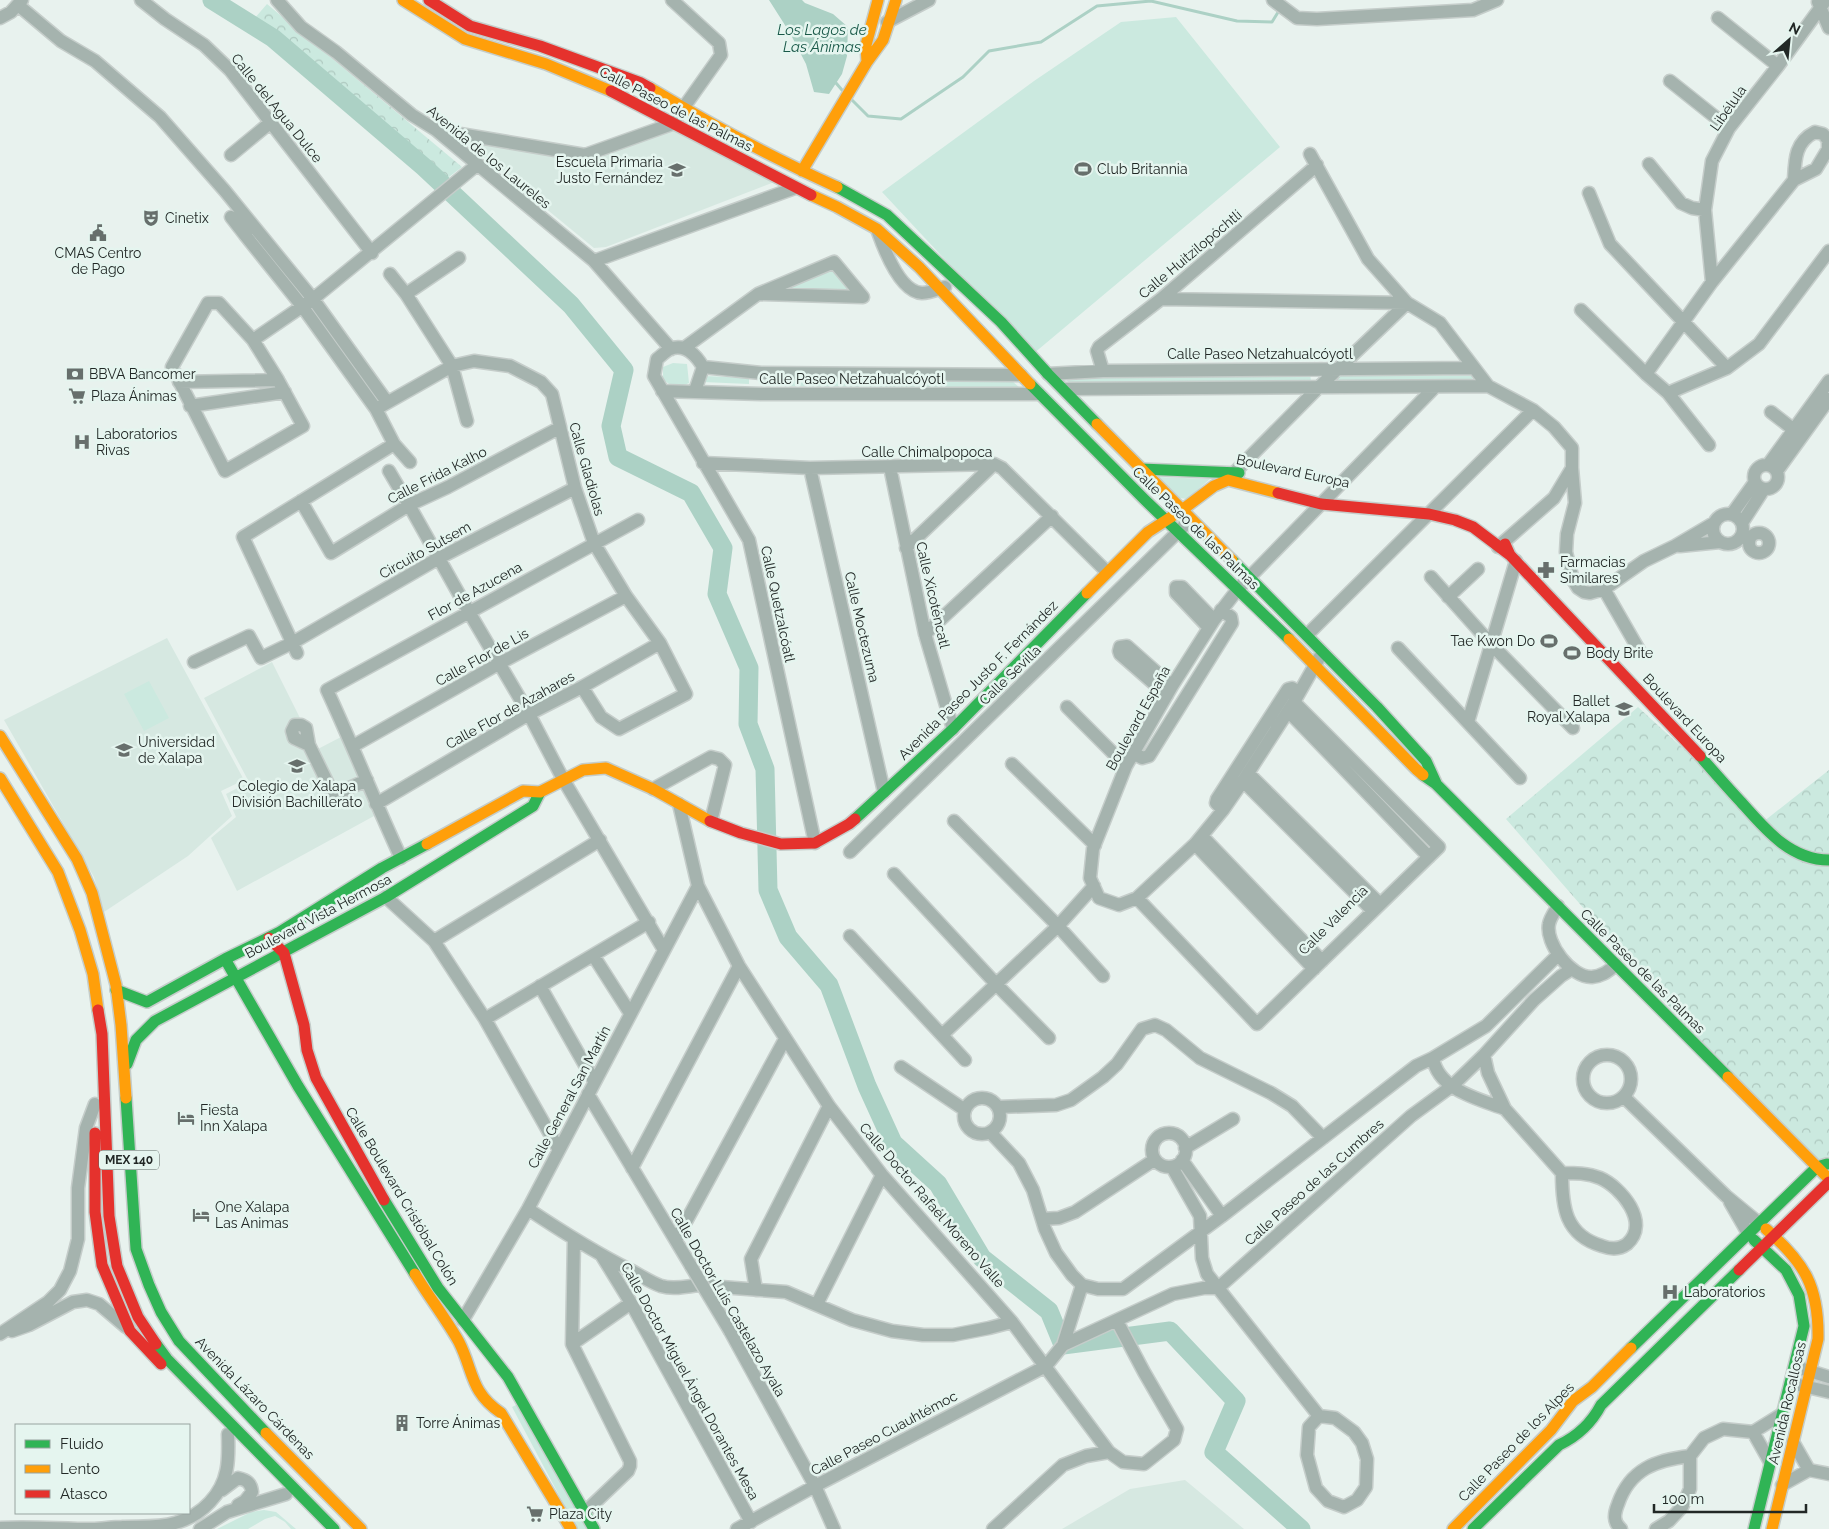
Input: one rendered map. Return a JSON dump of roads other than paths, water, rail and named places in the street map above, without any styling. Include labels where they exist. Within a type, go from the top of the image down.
[{"type":"main road","name":"Calle Paseo de las Palmas","points":[[403,0],[465,39],[580,77],[621,95],[672,124],[795,188],[877,228],[940,289],[1039,394],[1177,532],[1316,665],[1416,769],[1436,784],[1829,1181]]},
{"type":"main road","name":"Calle Paseo de las Palmas","points":[[429,0],[470,26],[540,46],[641,84],[802,171],[844,190],[887,215],[1001,322],[1048,374],[1065,389],[1141,469],[1307,634],[1426,761],[1436,784]]},
{"type":"main road","points":[[867,62],[866,45],[878,0]]},
{"type":"main road","points":[[795,188],[804,186],[807,182],[807,176],[802,171],[867,62],[880,49],[896,0]]},
{"type":"main road","name":"Boulevard Europa","points":[[1141,469],[1232,476],[1324,501],[1432,511],[1473,527],[1501,544],[1682,736],[1771,836],[1797,853],[1829,860]]},
{"type":"main road","name":"Boulevard Europa","points":[[1187,514],[1214,486],[1232,476]]},
{"type":"main road","points":[[1144,499],[1150,515],[1148,532]]},
{"type":"main road","name":"Avenida Paseo Justo F. Fernández","points":[[679,804],[711,822],[741,833],[781,844],[815,843],[848,824],[953,729],[1148,532],[1165,520],[1187,514]]},
{"type":"main road","name":"Avenida Lázaro Cárdenas","points":[[0,736],[77,860],[92,893],[116,990],[124,1074],[136,1249],[148,1285],[161,1312],[179,1341],[361,1529]]},
{"type":"main road","name":"Boulevard Vista Hermosa","points":[[116,990],[147,1002],[225,959],[269,938],[400,858],[523,791],[540,792],[583,770],[606,768],[653,788],[679,804]]},
{"type":"main road","name":"MEX 140","points":[[0,778],[58,872],[80,930],[93,974],[102,1034],[109,1216],[117,1266],[138,1317],[167,1359],[334,1529]]},
{"type":"main road","name":"Boulevard Vista Hermosa","points":[[124,1074],[133,1044],[140,1034],[155,1021],[386,897],[533,806],[540,792]]},
{"type":"main road","points":[[269,938],[284,953]]},
{"type":"main road","name":"Calle Boulevard Cristóbal Colón","points":[[284,953],[304,1025],[307,1050],[316,1078],[404,1235],[438,1288],[483,1347],[496,1360],[594,1529]]},
{"type":"main road","name":"Calle Boulevard Cristóbal Colón","points":[[225,959],[390,1236],[459,1343],[471,1377],[480,1394],[489,1405],[500,1413],[572,1529]]},
{"type":"main road","points":[[102,1034],[94,1080],[96,1104],[96,1212],[102,1265],[130,1330],[190,1397],[270,1475],[320,1529]]},
{"type":"main road","points":[[1817,1167],[1829,1163]]},
{"type":"main road","name":"Calle Paseo de los Alpes","points":[[1453,1529],[1551,1430],[1573,1401],[1586,1392],[1817,1167]]},
{"type":"main road","points":[[1472,1529],[1559,1445],[1577,1437],[1593,1421],[1601,1405],[1829,1181]]},
{"type":"main road","name":"Avenida Rocallosas","points":[[1760,1224],[1802,1266],[1813,1290],[1818,1312],[1818,1339],[1773,1524]]},
{"type":"main road","name":"Avenida Rocallosas","points":[[1749,1235],[1786,1270],[1798,1295],[1804,1326],[1754,1529]]},
{"type":"main road","points":[[459,1343],[472,1341],[483,1347]]},
{"type":"main road","points":[[1586,1392],[1601,1405]]},
{"type":"main road","points":[[500,1413],[511,1405],[517,1394]]},
{"type":"main road","points":[[1757,1515],[1773,1524]]},
{"type":"street","name":"Calle del Agua Dulce","points":[[141,0],[211,51],[230,70],[372,253]]},
{"type":"street","name":"Avenida de los Laureles","points":[[277,0],[301,26],[336,52],[412,115],[436,130],[594,261],[671,349]]},
{"type":"street","points":[[436,130],[585,155],[672,124],[721,55],[719,44],[672,0]]},
{"type":"street","points":[[872,24],[890,22],[929,0]]},
{"type":"street","points":[[1273,0],[1297,18],[1317,19],[1473,10],[1497,0]]},
{"type":"street","points":[[0,18],[11,12],[20,2],[61,41],[95,61],[160,117],[250,222],[308,303],[376,409],[394,444],[410,462]]},
{"type":"street","points":[[1821,3],[1829,28]]},
{"type":"street","name":"Libélula","points":[[1712,282],[1705,210],[1712,161],[1729,128],[1778,66],[1821,3]]},
{"type":"street","points":[[1718,18],[1778,66]]},
{"type":"street","points":[[1670,81],[1729,128]]},
{"type":"street","points":[[231,155],[271,122]]},
{"type":"street","name":"Calle Huitzilopóchtli","points":[[1103,370],[1097,350],[1099,347],[1161,299],[1314,160],[1368,259],[1407,303]]},
{"type":"street","points":[[253,340],[308,303],[372,253],[478,164]]},
{"type":"street","points":[[1649,164],[1681,203],[1692,208],[1705,210]]},
{"type":"street","points":[[1646,374],[1712,282],[1794,180]]},
{"type":"street","points":[[594,261],[795,188]]},
{"type":"street","points":[[1589,193],[1610,244],[1727,368]]},
{"type":"street","points":[[887,215],[877,228],[885,253],[902,279],[912,289],[922,293],[940,289],[958,281]]},
{"type":"street","points":[[231,217],[245,235],[308,303],[387,402]]},
{"type":"street","points":[[245,235],[250,222]]},
{"type":"street","points":[[1668,393],[1727,368],[1758,344],[1829,251]]},
{"type":"street","points":[[406,294],[459,258]]},
{"type":"street","points":[[684,348],[696,355],[703,367],[695,391],[662,391],[654,376],[657,359],[671,349],[684,348],[758,294],[834,262],[863,297],[758,294]]},
{"type":"street","points":[[390,274],[406,294],[452,366],[467,421]]},
{"type":"street","points":[[1161,299],[1407,303],[1440,323],[1472,368],[1488,386],[1533,410],[1554,427],[1572,448],[1575,503],[1567,534],[1566,552],[1570,570],[1578,588],[1584,592],[1590,593],[1604,589],[1644,561],[1675,546],[1714,523],[1721,516],[1732,514],[1759,486]]},
{"type":"street","points":[[208,303],[219,303],[253,340],[285,392],[303,426],[225,471],[190,406],[172,367],[208,303]]},
{"type":"street","points":[[1232,476],[1318,388],[1407,303]]},
{"type":"street","points":[[1581,310],[1668,393],[1709,445]]},
{"type":"street","name":"Calle Gladiolas","points":[[376,409],[452,366],[474,360],[510,366],[541,382],[552,394],[575,488],[594,543],[626,596],[660,644],[686,694],[619,729],[602,717],[582,688]]},
{"type":"street","name":"Calle Paseo Netzahualcóyotl","points":[[703,367],[761,373],[1021,375]]},
{"type":"street","name":"Calle Paseo Netzahualcóyotl","points":[[1048,374],[1103,370],[1472,368]]},
{"type":"street","points":[[761,373],[761,394]]},
{"type":"street","points":[[179,382],[278,380]]},
{"type":"street","points":[[1773,468],[1815,410],[1829,381]]},
{"type":"street","points":[[1065,389],[1488,386]]},
{"type":"street","name":"Boulevard España","points":[[1094,886],[1090,878],[1095,845],[1126,766],[1169,691],[1214,619],[1238,589],[1435,387]]},
{"type":"street","name":"Calle Quetzalcóatl","points":[[662,391],[748,540],[815,843]]},
{"type":"street","name":"Calle Paseo Netzahualcóyotl","points":[[695,391],[761,394],[1039,394]]},
{"type":"street","points":[[190,406],[285,392]]},
{"type":"street","points":[[1773,468],[1794,430],[1829,399]]},
{"type":"street","points":[[1307,634],[1533,410]]},
{"type":"street","points":[[1771,412],[1794,430]]},
{"type":"street","name":"Calle Frida Kalho","points":[[301,501],[331,553],[409,505],[448,487],[559,428]]},
{"type":"street","points":[[294,648],[243,537],[394,444]]},
{"type":"street","name":"Calle Chimalpopoca","points":[[703,463],[810,468],[994,464],[1002,468],[1107,572]]},
{"type":"street","points":[[906,548],[994,464]]},
{"type":"street","name":"Calle Xicoténcatl","points":[[890,467],[925,634],[953,729]]},
{"type":"street","name":"Calle Moctezuma","points":[[810,468],[884,792]]},
{"type":"street","points":[[1501,544],[1554,498],[1572,468]]},
{"type":"street","points":[[1675,546],[1720,542],[1729,544],[1737,541],[1745,531],[1759,486],[1754,475],[1758,468],[1773,468]]},
{"type":"street","points":[[1759,486],[1772,488],[1775,486],[1779,478],[1773,468]]},
{"type":"street","points":[[389,471],[469,612],[530,714],[563,779],[664,950]]},
{"type":"street","name":"Circuito Sutsem","points":[[194,662],[249,636],[261,658],[294,648],[439,558],[575,488]]},
{"type":"street","name":"Calle Sevilla","points":[[850,852],[1177,532],[1187,514]]},
{"type":"street","points":[[1732,514],[1739,519],[1745,531]]},
{"type":"street","points":[[925,634],[1052,516]]},
{"type":"street","name":"Flor de Azucena","points":[[353,746],[327,690],[638,520]]},
{"type":"street","points":[[1714,523],[1713,532],[1720,542]]},
{"type":"street","points":[[1468,722],[1491,644],[1513,558]]},
{"type":"street","points":[[1448,597],[1478,569]]},
{"type":"street","points":[[1431,578],[1491,644],[1573,728]]},
{"type":"street","points":[[1604,589],[1639,650]]},
{"type":"street","name":"Calle Flor de Lis","points":[[353,746],[500,663],[626,596]]},
{"type":"street","points":[[1133,753],[1142,758],[1149,756],[1232,623],[1231,617],[1214,619]]},
{"type":"street","name":"Calle Flor de Azahares","points":[[376,804],[530,714],[582,688],[660,644]]},
{"type":"street","points":[[1398,648],[1520,778]]},
{"type":"street","points":[[942,1034],[997,985],[1058,926],[1094,886],[1098,898],[1119,905],[1140,895],[1198,840],[1223,810],[1246,777],[1294,702],[1316,665],[1322,650]]},
{"type":"street","points":[[1223,810],[1216,804],[1216,799],[1288,689],[1292,688],[1294,702],[1344,760],[1391,807],[1427,854]]},
{"type":"street","points":[[1067,707],[1126,766]]},
{"type":"street","points":[[309,745],[332,792],[338,793],[366,780]]},
{"type":"street","points":[[353,746],[400,858]]},
{"type":"street","points":[[653,788],[711,757],[719,759],[724,764],[711,822]]},
{"type":"street","points":[[1012,764],[1095,845]]},
{"type":"street","points":[[1246,777],[1374,905]]},
{"type":"street","name":"Calle Doctor Rafaél Moreno Valle","points":[[679,804],[698,886],[739,966],[785,1040],[829,1106],[882,1175],[1012,1322],[1109,1452]]},
{"type":"street","name":"Calle Valencia","points":[[1140,895],[1257,1019],[1437,845],[1391,807]]},
{"type":"street","points":[[954,821],[1058,926],[1103,976]]},
{"type":"street","points":[[848,824],[867,836]]},
{"type":"street","points":[[434,941],[600,840]]},
{"type":"street","points":[[1198,840],[1316,962]]},
{"type":"street","points":[[894,874],[1049,1038]]},
{"type":"street","name":"Calle General San Martín","points":[[463,1320],[528,1209],[698,886]]},
{"type":"street","points":[[386,897],[434,941],[485,1019],[559,1150]]},
{"type":"street","points":[[1558,906],[1548,922],[1548,938],[1558,955],[1572,969],[1590,977],[1604,975],[1616,965]]},
{"type":"street","points":[[485,1019],[649,922]]},
{"type":"street","points":[[850,936],[965,1060]]},
{"type":"street","points":[[593,955],[630,1013]]},
{"type":"street","name":"Calle Paseo de las Cumbres","points":[[1082,1286],[1098,1289],[1122,1289],[1222,1216],[1416,1066],[1486,1026],[1558,955]]},
{"type":"street","points":[[632,1168],[739,966]]},
{"type":"street","name":"Calle Paseo de las Cumbres","points":[[1218,1288],[1411,1116],[1452,1086],[1484,1055],[1534,1000],[1561,976],[1572,969]]},
{"type":"street","points":[[540,986],[594,1081]]},
{"type":"street","points":[[1524,990],[1534,1000]]},
{"type":"street","points":[[998,1108],[1056,1105],[1071,1100],[1104,1077],[1117,1064],[1142,1029],[1155,1025],[1166,1030],[1200,1058],[1271,1093],[1292,1106],[1323,1138]]},
{"type":"street","points":[[676,1240],[785,1040]]},
{"type":"street","points":[[1484,1055],[1488,1073],[1505,1109],[1562,1173],[1562,1199],[1570,1224],[1578,1234],[1593,1244],[1610,1249],[1621,1248],[1628,1243],[1635,1233],[1636,1220],[1629,1203],[1620,1191],[1610,1182],[1598,1176],[1562,1173]]},
{"type":"street","points":[[1433,1058],[1438,1074],[1452,1086],[1505,1109]]},
{"type":"street","points":[[900,1067],[965,1110]]},
{"type":"street","name":"Calle Doctor Luis Castelazo Ayala","points":[[588,1094],[730,1331],[815,1486],[834,1529]]},
{"type":"street","points":[[1624,1097],[1726,1196],[1760,1224]]},
{"type":"street","points":[[978,1098],[990,1099],[998,1108],[1000,1113],[998,1124],[990,1132],[978,1133],[972,1131],[965,1122],[965,1110],[968,1104],[978,1098]]},
{"type":"street","points":[[0,1334],[48,1302],[60,1290],[70,1271],[78,1239],[78,1188],[86,1128],[96,1104]]},
{"type":"street","points":[[756,1290],[751,1259],[829,1106]]},
{"type":"street","points":[[1233,1119],[1180,1158],[1162,1166],[1154,1160],[1152,1148],[1157,1137],[1162,1134],[1174,1134],[1184,1142],[1180,1158],[1200,1216],[1202,1258],[1207,1274],[1318,1416],[1335,1418],[1354,1432],[1362,1443],[1367,1459],[1366,1487],[1357,1500],[1344,1507],[1328,1501],[1316,1488],[1307,1456],[1309,1427],[1318,1416]]},
{"type":"street","points":[[990,1132],[1018,1163],[1033,1190],[1056,1253],[1082,1286],[1063,1345],[1046,1366]]},
{"type":"street","points":[[1180,1158],[1222,1216]]},
{"type":"street","points":[[1042,1219],[1059,1218],[1075,1212],[1154,1160]]},
{"type":"street","points":[[817,1304],[882,1175]]},
{"type":"street","points":[[1726,1196],[1749,1235]]},
{"type":"street","name":"Calle Doctor Miguel Ángel Dorantes Mesa","points":[[528,1209],[602,1256],[662,1286],[682,1288],[692,1285],[713,1285],[721,1288],[786,1292],[852,1320],[892,1331],[923,1335],[953,1335],[1012,1322]]},
{"type":"street","points":[[574,1239],[572,1344],[630,1461],[628,1471],[584,1514]]},
{"type":"street","name":"Calle Doctor Miguel Ángel Dorantes Mesa","points":[[602,1256],[631,1303],[751,1522]]},
{"type":"street","points":[[66,1279],[68,1292],[79,1301]]},
{"type":"street","points":[[1063,1345],[1172,1294],[1204,1288],[1218,1288]]},
{"type":"street","points":[[0,1334],[29,1325],[56,1310],[79,1301],[87,1300],[99,1304],[130,1330]]},
{"type":"street","points":[[572,1344],[631,1303]]},
{"type":"street","points":[[993,1529],[1063,1465],[1086,1456],[1109,1452],[1123,1462],[1144,1464],[1174,1440],[1177,1430],[1117,1321]]},
{"type":"street","points":[[1794,1365],[1829,1377]]},
{"type":"street","name":"Calle Paseo Cuauhtémoc","points":[[737,1529],[815,1486],[1046,1366]]},
{"type":"street","points":[[1790,1382],[1829,1392]]},
{"type":"street","points":[[1656,1529],[1669,1521],[1682,1506],[1690,1489],[1690,1456],[1704,1438],[1722,1429],[1753,1432],[1782,1414]]},
{"type":"street","points":[[1753,1432],[1770,1462]]},
{"type":"street","points":[[219,1493],[227,1474],[229,1459],[228,1434]]},
{"type":"street","points":[[1793,1442],[1809,1470]]},
{"type":"street","points":[[1621,1529],[1616,1525],[1614,1513],[1627,1484],[1638,1472],[1657,1462],[1690,1456]]},
{"type":"street","points":[[1782,1485],[1809,1470],[1829,1474]]},
{"type":"street","points":[[0,1528],[93,1529],[174,1524],[199,1513],[232,1481],[238,1478],[244,1479],[251,1485],[252,1492],[249,1496],[200,1529]]},
{"type":"street","points":[[227,1512],[286,1494]]},
{"type":"water","name":"Los Lagos de Las Ánimas","points":[[769,0],[802,0],[833,14],[848,27],[847,56],[842,74],[829,94],[814,92],[806,64],[790,33]]},
{"type":"waterway","points":[[212,0],[273,38],[424,167],[571,305],[624,370],[611,426],[618,457],[691,493],[723,548],[717,594],[749,668],[748,724],[765,769],[768,890],[788,937],[829,985],[867,1086],[893,1143],[938,1184],[982,1258],[1049,1311],[1063,1345],[1170,1331],[1236,1401],[1214,1452],[1301,1529]]},
{"type":"waterway","points":[[852,100],[868,116],[901,119],[963,77],[989,51],[1041,42],[1097,6],[1151,1],[1237,21],[1272,22],[1280,9]]},
{"type":"waterway","points":[[836,83],[842,90]]},
{"type":"place","name":"Club Britannia","points":[[1083,169]]},
{"type":"place","name":"Escuela Primaria Justo Fernández","points":[[677,170]]},
{"type":"place","name":"Cinetix","points":[[151,218]]},
{"type":"place","name":"CMAS Centro de Pago","points":[[98,233]]},
{"type":"place","name":"BBVA Bancomer","points":[[75,374]]},
{"type":"place","name":"Plaza Ánimas","points":[[77,396]]},
{"type":"place","name":"Laboratorios Rivas","points":[[82,442]]},
{"type":"place","name":"Farmacias Similares","points":[[1546,570]]},
{"type":"place","name":"Tae Kwon Do","points":[[1549,641]]},
{"type":"place","name":"Body Brite","points":[[1572,653]]},
{"type":"place","name":"Ballet Royal Xalapa","points":[[1624,709]]},
{"type":"place","name":"Universidad de Xalapa","points":[[124,750]]},
{"type":"place","name":"Colegio de Xalapa División Bachillerato","points":[[297,766]]},
{"type":"place","name":"Fiesta Inn Xalapa","points":[[186,1118]]},
{"type":"place","name":"One Xalapa Las Animas","points":[[201,1215]]},
{"type":"place","name":"Laboratorios","points":[[1670,1292]]},
{"type":"place","name":"Torre Ánimas","points":[[402,1423]]},
{"type":"place","name":"Plaza City","points":[[535,1514]]}]
